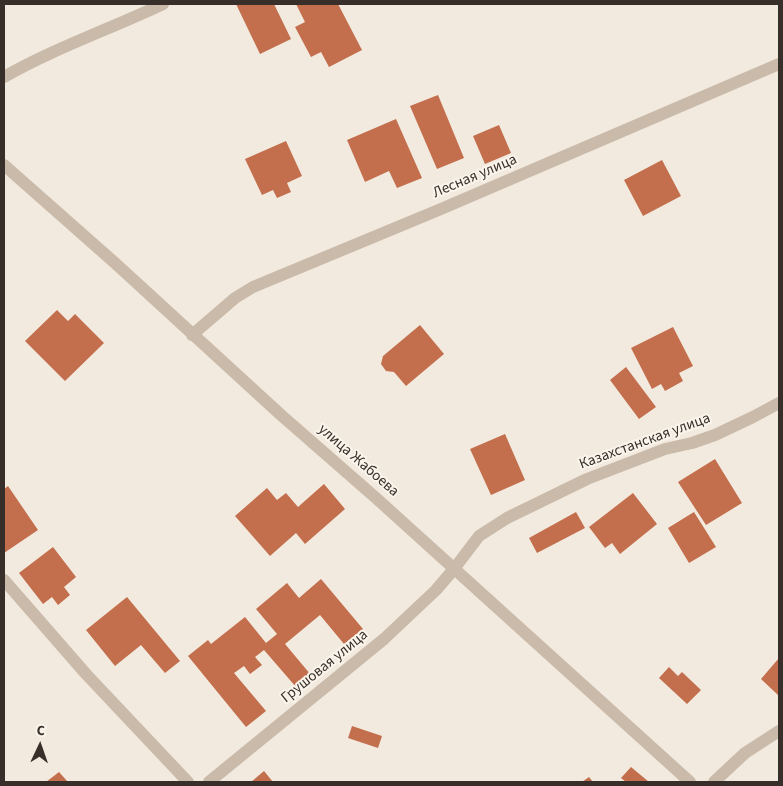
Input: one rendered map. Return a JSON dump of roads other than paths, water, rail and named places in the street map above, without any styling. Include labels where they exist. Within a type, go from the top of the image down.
[{"type":"street","points":[[4,77],[56,50],[163,4]]},
{"type":"street","name":"Лесная улица","points":[[192,335],[235,298],[253,287],[779,64]]},
{"type":"street","name":"улица Жабоева","points":[[4,165],[690,782]]},
{"type":"street","name":"Казахстанская улица","points":[[454,569],[479,536],[507,518],[587,479],[665,449],[716,435],[779,403]]},
{"type":"street","name":"Грушовая улица","points":[[209,782],[384,639],[436,590],[454,569]]},
{"type":"street","points":[[4,580],[86,674],[188,782]]},
{"type":"street","points":[[714,782],[745,753],[779,731]]}]
